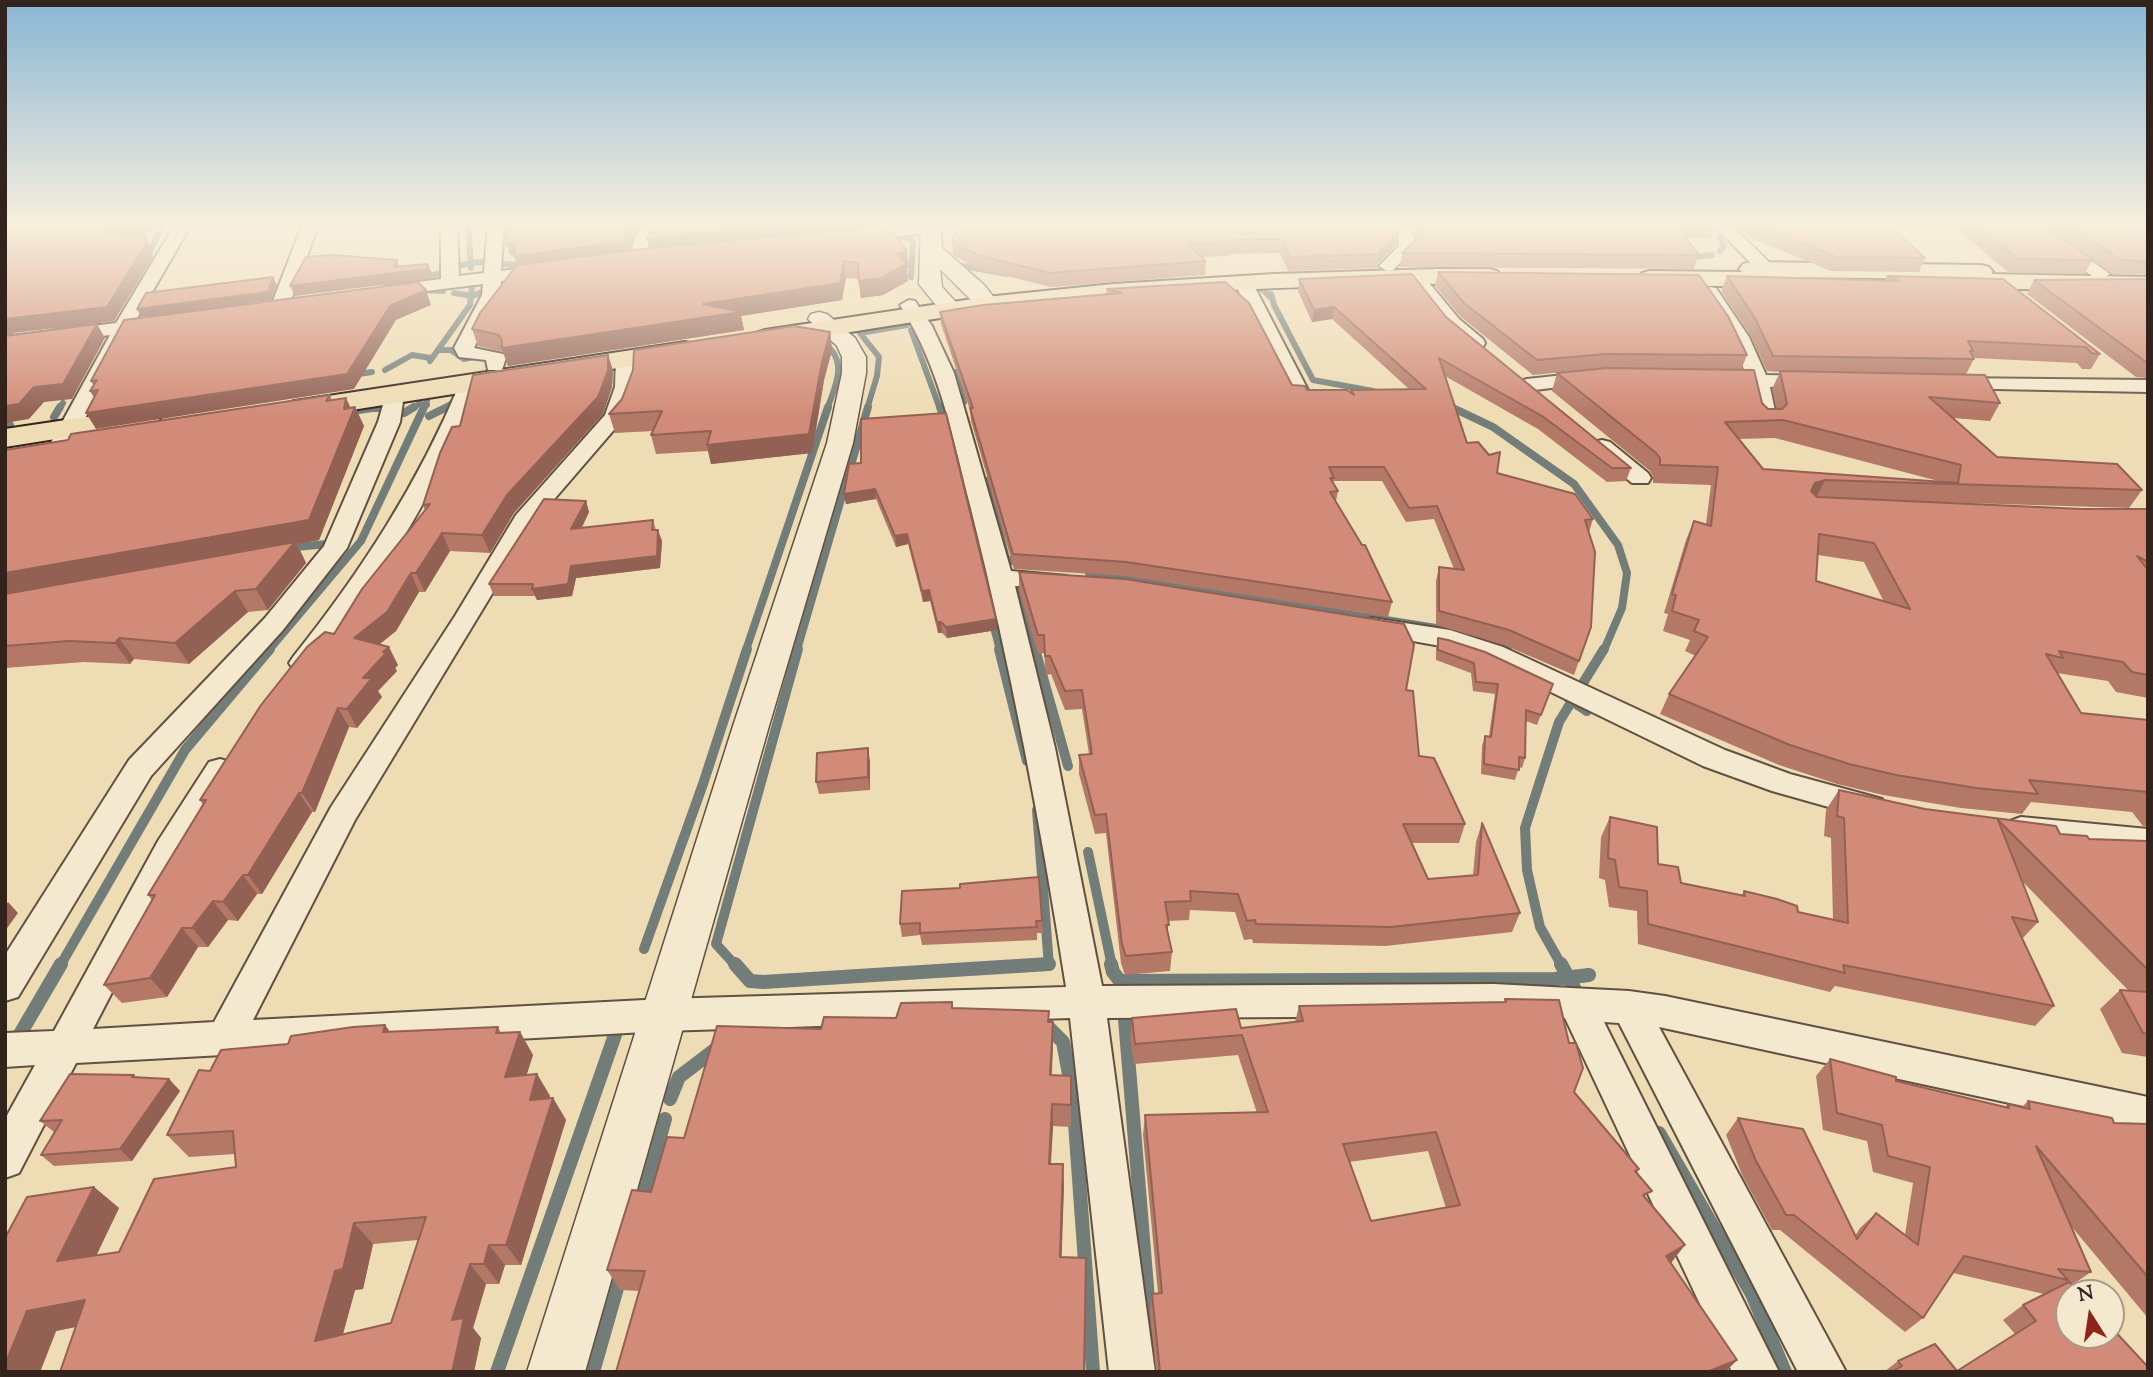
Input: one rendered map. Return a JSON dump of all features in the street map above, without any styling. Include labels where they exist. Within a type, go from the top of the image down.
[{"type":"main road","points":[[740,336],[1084,287]]},
{"type":"main road","points":[[985,300],[1164,287]]},
{"type":"main road","points":[[701,342],[626,359],[394,395],[270,407],[495,366],[701,342]]},
{"type":"main road","points":[[5,439],[65,437],[168,422]]},
{"type":"main road","points":[[5,454],[65,437]]},
{"type":"street","points":[[65,437],[146,287]]},
{"type":"street","points":[[282,287],[273,306],[306,302]]},
{"type":"street","points":[[371,293],[412,287]]},
{"type":"street","points":[[491,287],[491,295],[464,348],[466,354],[493,355],[496,358],[495,366]]},
{"type":"street","points":[[931,287],[930,308],[940,367],[1001,578],[1046,778],[1086,1002],[1132,1372]]},
{"type":"street","points":[[975,287],[985,300]]},
{"type":"street","points":[[1246,287],[1300,392]]},
{"type":"street","points":[[1423,287],[1452,323],[1495,359]]},
{"type":"street","points":[[1706,287],[1728,317],[1750,355],[1760,381],[1768,419]]},
{"type":"street","points":[[2002,287],[2015,298]]},
{"type":"street","points":[[5,343],[175,320]]},
{"type":"street","points":[[556,1372],[840,443],[854,373],[854,357],[847,343],[825,323]]},
{"type":"street","points":[[225,1038],[342,815],[528,515],[615,418],[625,387],[626,359]]},
{"type":"street","points":[[2107,370],[2137,386],[2148,401]]},
{"type":"street","points":[[1547,402],[1521,381],[1614,377]]},
{"type":"street","points":[[1695,378],[1828,382]]},
{"type":"street","points":[[288,681],[371,575],[409,516],[454,424],[470,383]]},
{"type":"street","points":[[1937,383],[2137,386]]},
{"type":"street","points":[[5,986],[140,768],[274,624],[335,548],[389,422],[394,395]]},
{"type":"street","points":[[1588,436],[1640,478]]},
{"type":"street","points":[[294,555],[335,548]]},
{"type":"street","points":[[1001,578],[1084,583]]},
{"type":"street","points":[[1349,622],[1450,639],[1493,653],[1714,758],[1783,783],[1895,813]]},
{"type":"street","points":[[5,1159],[169,849],[234,751]]},
{"type":"street","points":[[1987,825],[2148,841]]},
{"type":"street","points":[[5,1050],[664,1015],[1086,1002],[1494,1000],[1629,1007],[2148,1115]]},
{"type":"street","points":[[1576,1003],[1756,1372]]},
{"type":"street","points":[[1629,1007],[1823,1372]]},
{"type":"building","points":[[5,287],[119,287],[107,307],[5,319]]},
{"type":"building","points":[[192,287],[270,287],[268,292],[137,309],[146,293]]},
{"type":"building","points":[[377,287],[423,287],[426,290],[390,306],[347,374],[86,413],[98,390],[90,391],[97,380],[91,381],[124,320]]},
{"type":"building","points":[[500,287],[812,287],[703,304],[741,312],[502,348],[499,335],[472,329],[480,313]]},
{"type":"building","points":[[1231,287],[1249,303],[1292,385],[1305,386],[1307,390],[1347,390],[1354,395],[1351,390],[1426,389],[1334,307],[1314,310],[1303,287],[1422,287],[1446,317],[1631,468],[1612,468],[1542,416],[1439,358],[1467,443],[1478,442],[1489,455],[1500,452],[1497,473],[1575,494],[1593,519],[1585,520],[1595,552],[1591,627],[1579,661],[1509,630],[1439,611],[1439,567],[1464,570],[1437,506],[1409,508],[1384,467],[1329,467],[1334,478],[1330,478],[1338,491],[1330,492],[1362,545],[1365,545],[1392,602],[1126,562],[1013,554],[970,408],[973,408],[940,312],[983,305],[1122,293],[1107,289]]},
{"type":"building","points":[[1451,287],[1708,287],[1728,316],[1747,355],[1606,354],[1537,360],[1464,303]]},
{"type":"building","points":[[1735,287],[2014,287],[2100,354],[2091,353],[2086,347],[1968,341],[1974,359],[1773,356],[1755,318]]},
{"type":"building","points":[[2044,287],[2148,287],[2146,362]]},
{"type":"building","points":[[97,324],[63,384],[34,387],[19,404],[5,406],[5,336]]},
{"type":"building","points":[[794,326],[830,332],[809,434],[707,445],[711,431],[651,435],[662,411],[609,414],[622,399],[633,370],[634,350]]},
{"type":"building","points":[[608,355],[608,370],[598,397],[507,495],[482,535],[442,533],[416,573],[411,573],[387,612],[354,638],[389,647],[363,678],[372,678],[347,709],[338,708],[302,793],[299,793],[248,875],[243,875],[223,902],[213,901],[192,928],[182,928],[150,978],[104,985],[155,895],[148,895],[206,800],[200,800],[261,705],[307,647],[325,632],[334,634],[362,589],[430,504],[423,505],[440,453],[452,427],[460,426],[473,375]]},
{"type":"building","points":[[1607,368],[1754,370],[1762,403],[1768,409],[1782,409],[1787,404],[1780,371],[1985,375],[2000,403],[1929,397],[1997,457],[2117,464],[2142,490],[1825,480],[1815,483],[1811,491],[1817,497],[2082,509],[2148,509],[2148,562],[2137,556],[2148,570],[2148,675],[2132,672],[2123,662],[2059,651],[2063,658],[2046,654],[2081,713],[2148,720],[2148,792],[2029,780],[2038,794],[1976,788],[1896,775],[1849,764],[1790,745],[1669,694],[1708,637],[1694,631],[1699,620],[1672,611],[1676,595],[1672,594],[1694,521],[1711,526],[1718,467],[1660,465],[1660,458],[1656,453],[1557,373]],"holes":[[[1783,420],[1961,465],[1958,483],[1763,469],[1725,422]],[[1819,534],[1874,543],[1910,609],[1816,581]]]},
{"type":"building","points":[[330,395],[326,401],[346,398],[344,409],[355,407],[309,520],[5,573],[5,450],[68,440],[71,434]]},
{"type":"building","points":[[946,413],[996,619],[946,627],[937,622],[929,590],[922,591],[907,534],[895,536],[875,489],[844,494],[849,464],[861,463],[861,419]]},
{"type":"building","points":[[544,499],[586,501],[571,529],[653,520],[652,530],[658,530],[657,556],[571,566],[568,584],[532,589],[533,584],[489,584]]},
{"type":"building","points":[[295,542],[256,589],[235,591],[175,643],[119,638],[115,643],[69,641],[5,646],[5,594]]},
{"type":"building","points":[[1019,572],[1125,579],[1404,624],[1414,645],[1406,690],[1413,691],[1419,756],[1434,758],[1465,824],[1403,824],[1428,879],[1478,875],[1482,823],[1520,913],[1391,927],[1256,924],[1255,920],[1247,921],[1238,894],[1190,891],[1191,901],[1165,902],[1169,925],[1166,925],[1172,952],[1126,956],[1122,944],[1106,814],[1095,815],[1079,755],[1092,754],[1082,690],[1065,691],[1050,656],[1045,656],[1044,635],[1038,635]]},
{"type":"building","points":[[1438,638],[1485,652],[1553,684],[1541,715],[1526,710],[1525,758],[1519,757],[1519,770],[1484,764],[1485,736],[1491,737],[1498,684],[1476,682],[1474,663],[1438,650]]},
{"type":"building","points":[[868,748],[868,777],[816,782],[817,753]]},
{"type":"building","points":[[1839,790],[1925,809],[2056,826],[2060,834],[2087,836],[2089,839],[2148,841],[2148,970],[1998,820],[2038,922],[2012,917],[2054,1006],[1843,965],[1845,973],[1648,924],[1647,891],[1619,887],[1615,860],[1608,858],[1610,817],[1657,827],[1658,864],[1678,867],[1681,883],[1745,896],[1744,891],[1797,906],[1798,912],[1848,923],[1844,818],[1837,816]]},
{"type":"building","points":[[1039,877],[1042,921],[1036,921],[1037,927],[920,933],[920,923],[900,924],[902,891],[960,888],[960,884]]},
{"type":"building","points":[[2120,990],[2148,992],[2148,1034],[2143,1033]]},
{"type":"building","points":[[1505,999],[1559,1000],[1569,1043],[1576,1043],[1583,1068],[1574,1092],[1639,1169],[1635,1171],[1652,1191],[1643,1195],[1685,1245],[1666,1256],[1737,1360],[1707,1372],[1160,1372],[1152,1294],[1162,1293],[1145,1115],[1268,1112],[1242,1035],[1135,1044],[1132,1018],[1236,1009],[1241,1028],[1303,1021],[1299,1006],[1506,1002]],"holes":[[[1436,1132],[1460,1205],[1371,1221],[1343,1144]]]},
{"type":"building","points":[[952,1002],[952,1008],[1049,1011],[1048,1022],[1053,1022],[1050,1075],[1071,1076],[1071,1105],[1052,1104],[1049,1164],[1063,1164],[1060,1257],[1086,1258],[1084,1372],[616,1372],[645,1271],[607,1270],[632,1190],[651,1192],[667,1137],[684,1138],[717,1026],[821,1029],[824,1017],[896,1018],[901,1003]]},
{"type":"building","points":[[385,1025],[383,1032],[498,1027],[496,1033],[520,1032],[505,1077],[537,1074],[530,1100],[553,1098],[506,1245],[489,1245],[484,1264],[470,1264],[452,1320],[464,1318],[452,1372],[60,1372],[85,1300],[27,1311],[5,1365],[5,1238],[27,1197],[94,1187],[57,1261],[119,1252],[154,1179],[236,1167],[233,1131],[167,1135],[199,1070],[210,1071],[221,1050],[288,1044],[291,1036]],"holes":[[[426,1217],[391,1323],[315,1341],[335,1271],[343,1269],[354,1223]]]},
{"type":"building","points":[[1830,1059],[1896,1077],[1896,1081],[2009,1108],[2008,1104],[2030,1109],[2028,1101],[2112,1118],[2114,1123],[2148,1124],[2148,1277],[2036,1146],[2091,1272],[2058,1269],[2067,1279],[2064,1279],[1964,1256],[1923,1318],[1794,1215],[1786,1215],[1756,1161],[1738,1118],[1803,1129],[1857,1239],[1876,1213],[1918,1245],[1930,1167],[1888,1156],[1882,1125],[1837,1113]]},
{"type":"building","points":[[70,1074],[134,1075],[132,1077],[169,1079],[120,1149],[41,1155],[62,1120],[40,1121]]},
{"type":"building","points":[[2055,1289],[2055,1349],[2125,1349],[2125,1342],[2148,1367],[2148,1372],[1892,1372],[1902,1366],[1898,1361],[1935,1344],[1957,1371],[2036,1321],[2023,1305]]},
{"type":"waterway","points":[[471,296],[472,287]]},
{"type":"waterway","points":[[471,296],[493,287]]},
{"type":"waterway","points":[[1222,291],[1262,289],[1270,297]]},
{"type":"waterway","points":[[424,290],[443,291]]},
{"type":"waterway","points":[[454,293],[471,296]]},
{"type":"waterway","points":[[1271,294],[1274,305],[1313,380],[1373,391]]},
{"type":"waterway","points":[[430,361],[470,305],[471,296]]},
{"type":"waterway","points":[[148,314],[244,303]]},
{"type":"waterway","points":[[55,329],[99,321]]},
{"type":"waterway","points":[[867,409],[877,376],[879,357],[860,333],[907,325]]},
{"type":"waterway","points":[[911,330],[940,409]]},
{"type":"waterway","points":[[5,335],[11,334]]},
{"type":"waterway","points":[[822,342],[830,349],[838,364],[836,382],[827,409]]},
{"type":"waterway","points":[[438,350],[451,350],[464,359],[478,356]]},
{"type":"waterway","points":[[385,370],[412,355],[431,358]]},
{"type":"waterway","points":[[351,375],[372,372]]},
{"type":"waterway","points":[[956,372],[964,402]]},
{"type":"waterway","points":[[446,408],[462,395]]},
{"type":"waterway","points":[[425,405],[427,401]]},
{"type":"waterway","points":[[59,409],[63,403]]},
{"type":"waterway","points":[[411,409],[419,404],[425,405]]},
{"type":"waterway","points":[[1446,405],[1454,409]]},
{"type":"waterway","points":[[54,417],[60,407]]},
{"type":"waterway","points":[[345,412],[379,407]]},
{"type":"waterway","points":[[367,409],[386,409],[380,407]]},
{"type":"waterway","points":[[397,412],[404,413],[414,407]]},
{"type":"waterway","points":[[269,650],[361,541],[424,407]]},
{"type":"waterway","points":[[746,650],[828,407]]},
{"type":"waterway","points":[[797,650],[868,407]]},
{"type":"waterway","points":[[940,407],[946,424]]},
{"type":"waterway","points":[[1451,407],[1493,427],[1574,484],[1618,545],[1627,573],[1622,608],[1604,650]]},
{"type":"waterway","points":[[429,416],[446,408]]},
{"type":"waterway","points":[[5,426],[10,425]]},
{"type":"waterway","points":[[987,481],[1006,559],[1022,564]]},
{"type":"waterway","points":[[286,548],[337,543]]},
{"type":"waterway","points":[[1089,573],[1436,628],[1472,636],[1507,650],[1504,649]]},
{"type":"waterway","points":[[1018,590],[1035,650]]},
{"type":"waterway","points":[[992,620],[1000,650]]},
{"type":"waterway","points":[[60,966],[185,750],[270,649]]},
{"type":"waterway","points":[[644,949],[703,784],[747,649]]},
{"type":"waterway","points":[[736,966],[716,944],[798,649]]},
{"type":"waterway","points":[[999,649],[1027,761]]},
{"type":"waterway","points":[[1035,649],[1068,766]]},
{"type":"waterway","points":[[1572,701],[1604,649]]},
{"type":"waterway","points":[[1562,966],[1540,927],[1527,870],[1525,828],[1559,722],[1572,701]]},
{"type":"waterway","points":[[1572,701],[1587,711]]},
{"type":"waterway","points":[[1037,810],[1049,964]]},
{"type":"waterway","points":[[1088,852],[1112,966]]},
{"type":"waterway","points":[[16,1041],[61,964]]},
{"type":"waterway","points":[[735,964],[750,981],[763,982],[1049,964]]},
{"type":"waterway","points":[[1111,964],[1120,981],[1568,977]]},
{"type":"waterway","points":[[1561,964],[1568,977]]},
{"type":"waterway","points":[[1568,977],[1589,975]]},
{"type":"waterway","points":[[1568,977],[1580,999]]},
{"type":"waterway","points":[[1124,1007],[1154,1372]]},
{"type":"waterway","points":[[1045,1024],[1063,1042],[1073,1096],[1093,1372]]},
{"type":"waterway","points":[[765,1028],[809,1026]]},
{"type":"waterway","points":[[497,1372],[615,1035]]},
{"type":"waterway","points":[[670,1099],[679,1077],[717,1048]]},
{"type":"waterway","points":[[642,1202],[665,1119]]},
{"type":"waterway","points":[[1659,1133],[1752,1294],[1785,1372]]},
{"type":"waterway","points":[[593,1372],[621,1274]]}]
